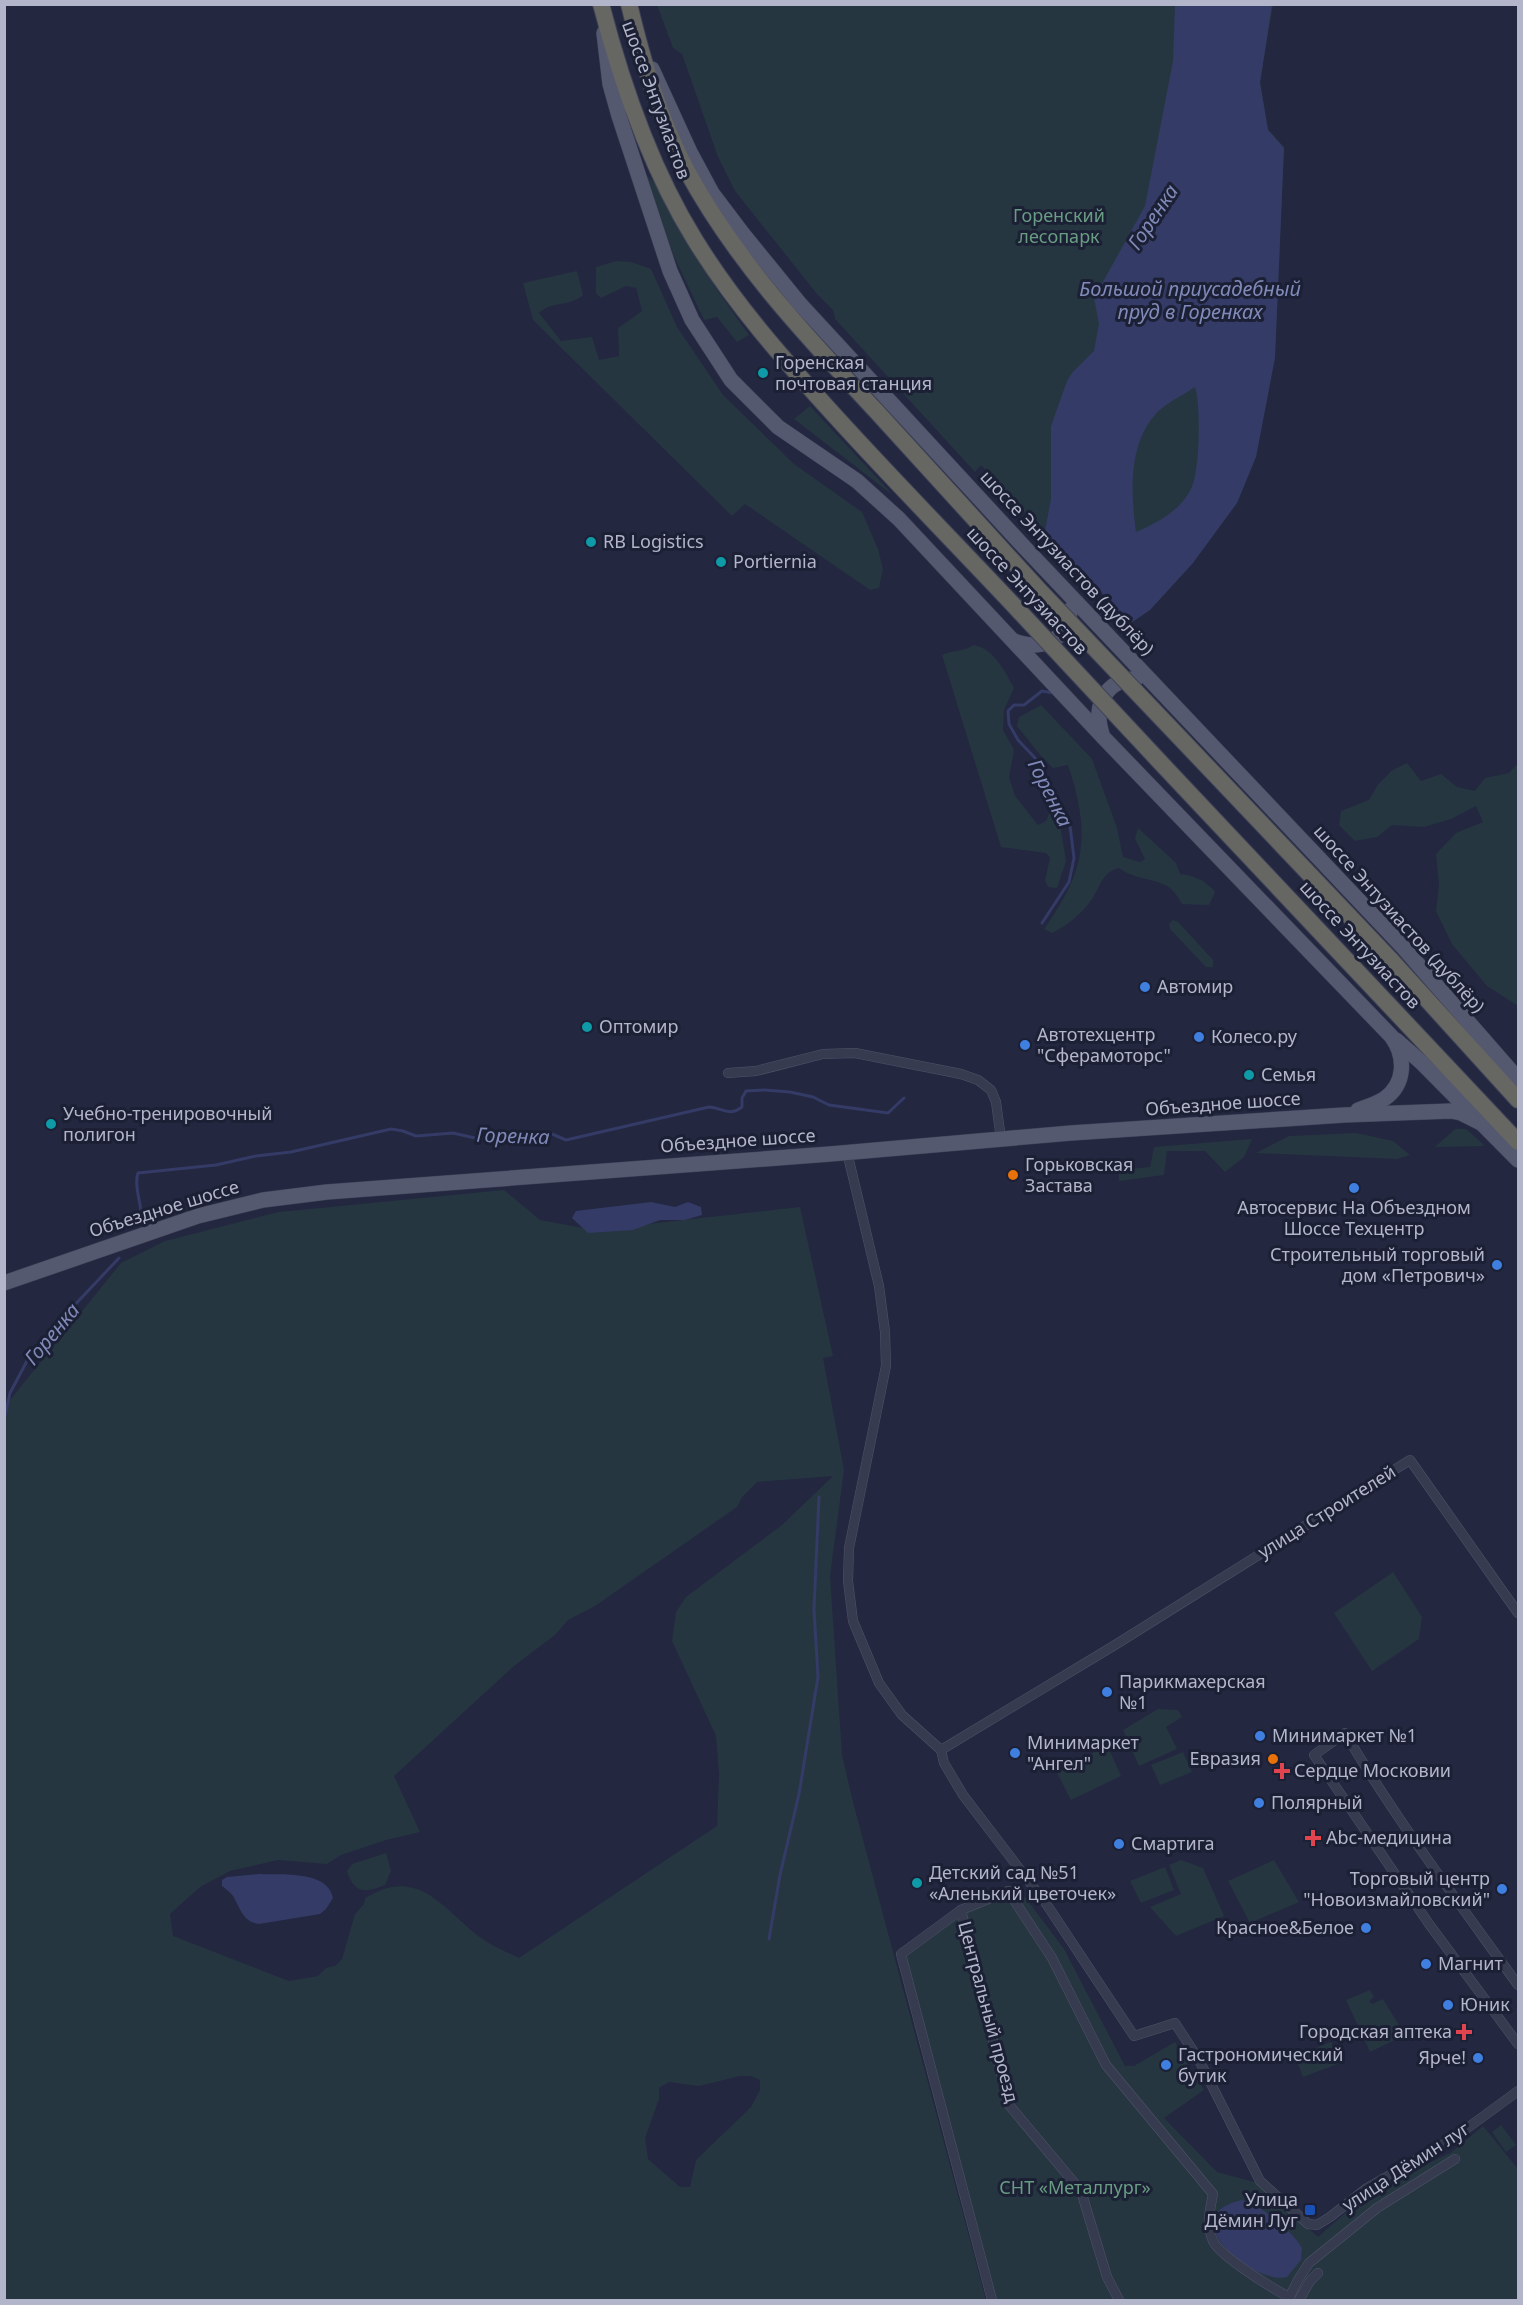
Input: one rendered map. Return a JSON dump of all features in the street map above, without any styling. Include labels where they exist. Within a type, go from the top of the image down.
[{"type":"highway","name":"шоссе Энтузиастов","points":[[629,4],[656,101],[678,152],[708,207],[757,279],[1040,591],[1392,961],[1518,1100]]},
{"type":"highway","name":"шоссе Энтузиастов","points":[[602,7],[647,143],[680,214],[721,280],[793,369],[1518,1142]]},
{"type":"main road","points":[[602,7],[610,84],[670,271],[692,320],[731,380],[778,427],[857,481],[914,534],[1011,640],[1317,962],[1518,1160]]},
{"type":"main road","name":"шоссе Энтузиастов (дублёр)","points":[[638,39],[712,193],[807,312],[1064,589],[1402,946],[1518,1079]]},
{"type":"main road","points":[[1011,640],[1024,645],[1036,646],[1048,643],[1059,636],[1066,627],[1070,615],[1069,602],[1064,589]]},
{"type":"main road","points":[[1103,737],[1098,712],[1101,700],[1109,690],[1131,679],[1154,684]]},
{"type":"main road","points":[[1344,1115],[1379,1102],[1386,1098],[1396,1086],[1402,1072],[1402,1057],[1391,1036]]},
{"type":"main road","name":"Объездное шоссе","points":[[4,1283],[198,1216],[263,1200],[327,1192],[1001,1139],[1344,1115],[1451,1111],[1461,1113],[1485,1125]]},
{"type":"street","points":[[728,1073],[756,1071],[823,1054],[855,1053],[961,1074],[978,1080],[991,1090],[996,1102],[1001,1139]]},
{"type":"street","points":[[848,1152],[879,1286],[885,1332],[886,1366],[849,1548],[848,1581],[853,1621],[879,1683],[902,1715],[941,1750]]},
{"type":"street","name":"улица Строителей","points":[[941,1750],[1115,1645],[1410,1460],[1518,1613]]},
{"type":"street","points":[[1518,1985],[1452,1893],[1345,1734],[1314,1755],[1429,1924],[1518,2044]]},
{"type":"street","name":"улица Дёмин луг","points":[[941,1750],[944,1763],[963,1795],[1047,1905],[1134,2036],[1175,2024],[1199,2060],[1260,2181],[1308,2224],[1317,2225],[1330,2217],[1368,2188],[1450,2140],[1518,2091]]},
{"type":"street","points":[[961,1910],[1008,1891],[1052,1958],[1106,2066],[1213,2194],[1208,2221],[1214,2242],[1240,2266],[1292,2299]]},
{"type":"street","name":"Центральный проезд","points":[[992,2301],[901,1954],[961,1910],[1009,2105],[1081,2191],[1107,2277],[1119,2301]]},
{"type":"street","points":[[1292,2299],[1298,2280],[1309,2263],[1377,2208],[1455,2159]]},
{"type":"street","points":[[1292,2299],[1317,2273]]},
{"type":"green space","name":"Горенский лесопарк","points":[[657,5],[1273,5],[1260,81],[1268,129],[1284,147],[1275,357],[1256,456],[1238,501],[1193,562],[1150,610],[1128,625],[1093,582],[981,465],[975,472],[835,319],[833,310],[817,294],[735,191],[718,157],[682,54],[673,48]]},
{"type":"green space","points":[[647,176],[654,182],[717,290],[749,335],[737,342],[717,317],[704,320],[673,254]]},
{"type":"green space","points":[[616,261],[631,262],[651,269],[677,327],[723,395],[794,464],[862,512],[878,549],[883,569],[879,588],[870,590],[745,504],[732,516],[533,320],[523,283],[577,271],[583,295],[544,309],[539,313],[561,341],[592,337],[599,360],[619,356],[618,328],[642,311],[636,288],[626,286],[601,298],[596,293],[596,267]]},
{"type":"green space","points":[[810,406],[894,496],[794,419]]},
{"type":"green space","points":[[974,645],[993,656],[1014,688],[1004,710],[1003,730],[1014,750],[1009,777],[1015,796],[1038,825],[1046,821],[1050,811],[1059,818],[1066,861],[1057,888],[1048,887],[1045,880],[1050,858],[1046,853],[1001,847],[942,655]]},
{"type":"green space","points":[[1041,705],[1092,759],[1117,828],[1123,857],[1140,862],[1145,859],[1135,839],[1138,828],[1176,863],[1180,874],[1208,884],[1215,892],[1209,905],[1182,904],[1170,888],[1119,868],[1104,878],[1093,898],[1072,920],[1052,933],[1044,929],[1069,888],[1076,870],[1082,832],[1080,812],[1068,765],[1053,768],[1017,726],[1019,717]]},
{"type":"green space","points":[[1407,763],[1421,781],[1441,774],[1457,787],[1475,791],[1485,778],[1509,773],[1518,763],[1518,1006],[1487,986],[1452,944],[1436,911],[1439,885],[1436,854],[1456,833],[1483,822],[1476,806],[1451,819],[1424,827],[1392,825],[1377,837],[1355,841],[1339,825],[1341,811],[1369,800],[1377,786],[1391,771]]},
{"type":"green space","points":[[1173,920],[1178,922],[1213,960],[1213,967],[1206,967],[1170,929],[1169,924]]},
{"type":"green space","points":[[1455,1129],[1466,1129],[1485,1146],[1435,1147]]},
{"type":"green space","points":[[1356,1133],[1393,1141],[1410,1155],[1397,1159],[1256,1153],[1289,1136]]},
{"type":"green space","points":[[1252,1139],[1244,1157],[1225,1172],[1205,1151],[1167,1151],[1164,1175],[1119,1181],[1119,1170],[1150,1167],[1154,1147]]},
{"type":"green space","points":[[504,1190],[540,1220],[594,1230],[800,1207],[833,1356],[823,1358],[844,1470],[830,1576],[842,1755],[986,2300],[5,2300],[5,1406],[121,1263],[165,1241],[279,1212]],"holes":[[[833,1476],[782,1525],[686,1597],[676,1612],[672,1641],[716,1736],[719,1774],[717,1826],[519,1958],[482,1939],[427,1894],[414,1888],[399,1886],[383,1889],[365,1898],[364,1904],[355,1914],[342,1959],[335,1966],[326,1968],[318,1976],[289,1981],[173,1936],[170,1914],[200,1887],[230,1871],[278,1860],[327,1864],[341,1855],[386,1840],[420,1832],[394,1776],[514,1666],[555,1635],[568,1620],[595,1606],[737,1507],[742,1497],[757,1482]],[[740,2076],[751,2076],[760,2080],[760,2090],[751,2107],[696,2160],[690,2187],[680,2187],[648,2159],[645,2138],[659,2099],[659,2088],[669,2082],[699,2086]]]},
{"type":"green space","points":[[1393,1572],[1422,1617],[1419,1639],[1372,1671],[1334,1613]]},
{"type":"green space","points":[[1158,1709],[1178,1710],[1182,1717],[1166,1727],[1177,1749],[1139,1766],[1123,1730]]},
{"type":"green space","points":[[1107,1745],[1121,1776],[1071,1800],[1057,1773]]},
{"type":"green space","points":[[1183,1752],[1192,1772],[1160,1785],[1151,1765]]},
{"type":"green space","points":[[386,1853],[391,1871],[385,1885],[366,1890],[357,1888],[347,1871],[352,1864]]},
{"type":"green space","points":[[1181,1860],[1203,1868],[1224,1916],[1176,1936],[1150,1907],[1181,1894],[1169,1865]]},
{"type":"green space","points":[[1274,1860],[1299,1902],[1250,1923],[1228,1881]]},
{"type":"green space","points":[[1165,1867],[1174,1890],[1141,1903],[1130,1881]]},
{"type":"green space","name":"СНТ «Металлург»","points":[[1015,1884],[1064,1949],[1125,2066],[1134,2066],[1175,2042],[1204,2090],[1164,2118],[1217,2172],[1258,2183],[1318,2237],[1369,2192],[1450,2153],[1483,2126],[1518,2169],[1518,2300],[989,2300],[901,1952],[980,1896]]},
{"type":"green space","points":[[1370,1990],[1374,1997],[1369,2001],[1372,2004],[1383,1999],[1405,2035],[1370,2052],[1346,2000]]},
{"type":"green space","points":[[1331,2042],[1340,2063],[1303,2077],[1295,2056]]},
{"type":"green space","points":[[1501,2125],[1516,2145],[1506,2152],[1492,2132]]},
{"type":"water","name":"Большой приусадебный пруд в Горенках","points":[[1175,5],[1272,5],[1260,83],[1268,130],[1284,148],[1275,358],[1256,457],[1237,503],[1193,563],[1150,610],[1128,625],[1093,582],[1062,552],[1045,531],[1051,499],[1051,426],[1067,381],[1094,351],[1099,324],[1094,298],[1145,206],[1173,61]],"holes":[[[1195,387],[1198,454],[1191,489],[1174,510],[1136,532],[1133,472],[1146,428],[1154,416],[1173,400]]]},
{"type":"water","points":[[651,1202],[675,1207],[688,1202],[701,1207],[702,1215],[685,1220],[660,1220],[633,1230],[588,1233],[572,1218],[576,1211]]},
{"type":"water","points":[[259,1874],[313,1878],[329,1889],[333,1898],[320,1914],[254,1923],[246,1917],[233,1896],[222,1886],[222,1880],[227,1877]]},
{"type":"water","points":[[1242,2200],[1258,2207],[1275,2220],[1302,2248],[1301,2260],[1287,2277],[1273,2277],[1256,2271],[1239,2261],[1225,2248],[1216,2234],[1214,2220],[1222,2208]]},
{"type":"waterway","name":"Горенка","points":[[1042,923],[1069,882],[1074,858],[1070,826],[1035,758],[1018,740],[1009,724],[1008,711],[1014,705],[1024,705],[1042,691],[1053,693]]},
{"type":"waterway","name":"Горенка","points":[[141,1212],[137,1187],[138,1173],[216,1165],[256,1156],[291,1152],[391,1129],[416,1136],[453,1133],[475,1138],[512,1139],[540,1133],[552,1134],[566,1140],[709,1107],[726,1111],[737,1110],[742,1107],[742,1098],[746,1091],[790,1092],[813,1097],[829,1105],[888,1113],[904,1098]]},
{"type":"waterway","name":"Горенка","points":[[4,1420],[10,1393],[28,1359],[52,1329],[119,1258]]},
{"type":"waterway","points":[[769,1939],[780,1875],[799,1794],[818,1677],[814,1609],[819,1497]]},
{"type":"place","name":"Горенская почтовая станция","points":[[763,373]]},
{"type":"place","name":"RB Logistics","points":[[591,542]]},
{"type":"place","name":"Portiernia","points":[[721,562]]},
{"type":"place","name":"Автомир","points":[[1145,987]]},
{"type":"place","name":"Оптомир","points":[[587,1027]]},
{"type":"place","name":"Колесо.ру","points":[[1199,1037]]},
{"type":"place","name":"Автотехцентр \"Сферамоторс\"","points":[[1025,1045]]},
{"type":"place","name":"Семья","points":[[1249,1075]]},
{"type":"place","name":"Учебно-тренировочный полигон","points":[[51,1124]]},
{"type":"place","name":"Горьковская Застава","points":[[1013,1175]]},
{"type":"place","name":"Автосервис На Объездном Шоссе Техцентр","points":[[1354,1188]]},
{"type":"place","name":"Строительный торговый дом «Петрович»","points":[[1497,1265]]},
{"type":"place","name":"Парикмахерская №1","points":[[1107,1692]]},
{"type":"place","name":"Минимаркет №1","points":[[1260,1736]]},
{"type":"place","name":"Минимаркет \"Ангел\"","points":[[1015,1753]]},
{"type":"place","name":"Евразия","points":[[1273,1759]]},
{"type":"place","name":"Сердце Московии","points":[[1282,1771]]},
{"type":"place","name":"Полярный","points":[[1259,1803]]},
{"type":"place","name":"Abc-медицина","points":[[1313,1838]]},
{"type":"place","name":"Смартига","points":[[1119,1844]]},
{"type":"place","name":"Детский сад №51 «Аленький цветочек»","points":[[917,1883]]},
{"type":"place","name":"Торговый центр \"Новоизмайловский\"","points":[[1502,1889]]},
{"type":"place","name":"Красное&Белое","points":[[1366,1928]]},
{"type":"place","name":"Магнит","points":[[1426,1964]]},
{"type":"place","name":"Юник","points":[[1448,2005]]},
{"type":"place","name":"Городская аптека","points":[[1464,2032]]},
{"type":"place","name":"Ярче!","points":[[1478,2058]]},
{"type":"place","name":"Гастрономический бутик","points":[[1166,2065]]},
{"type":"place","name":"Улица Дёмин Луг","points":[[1310,2210]]}]
